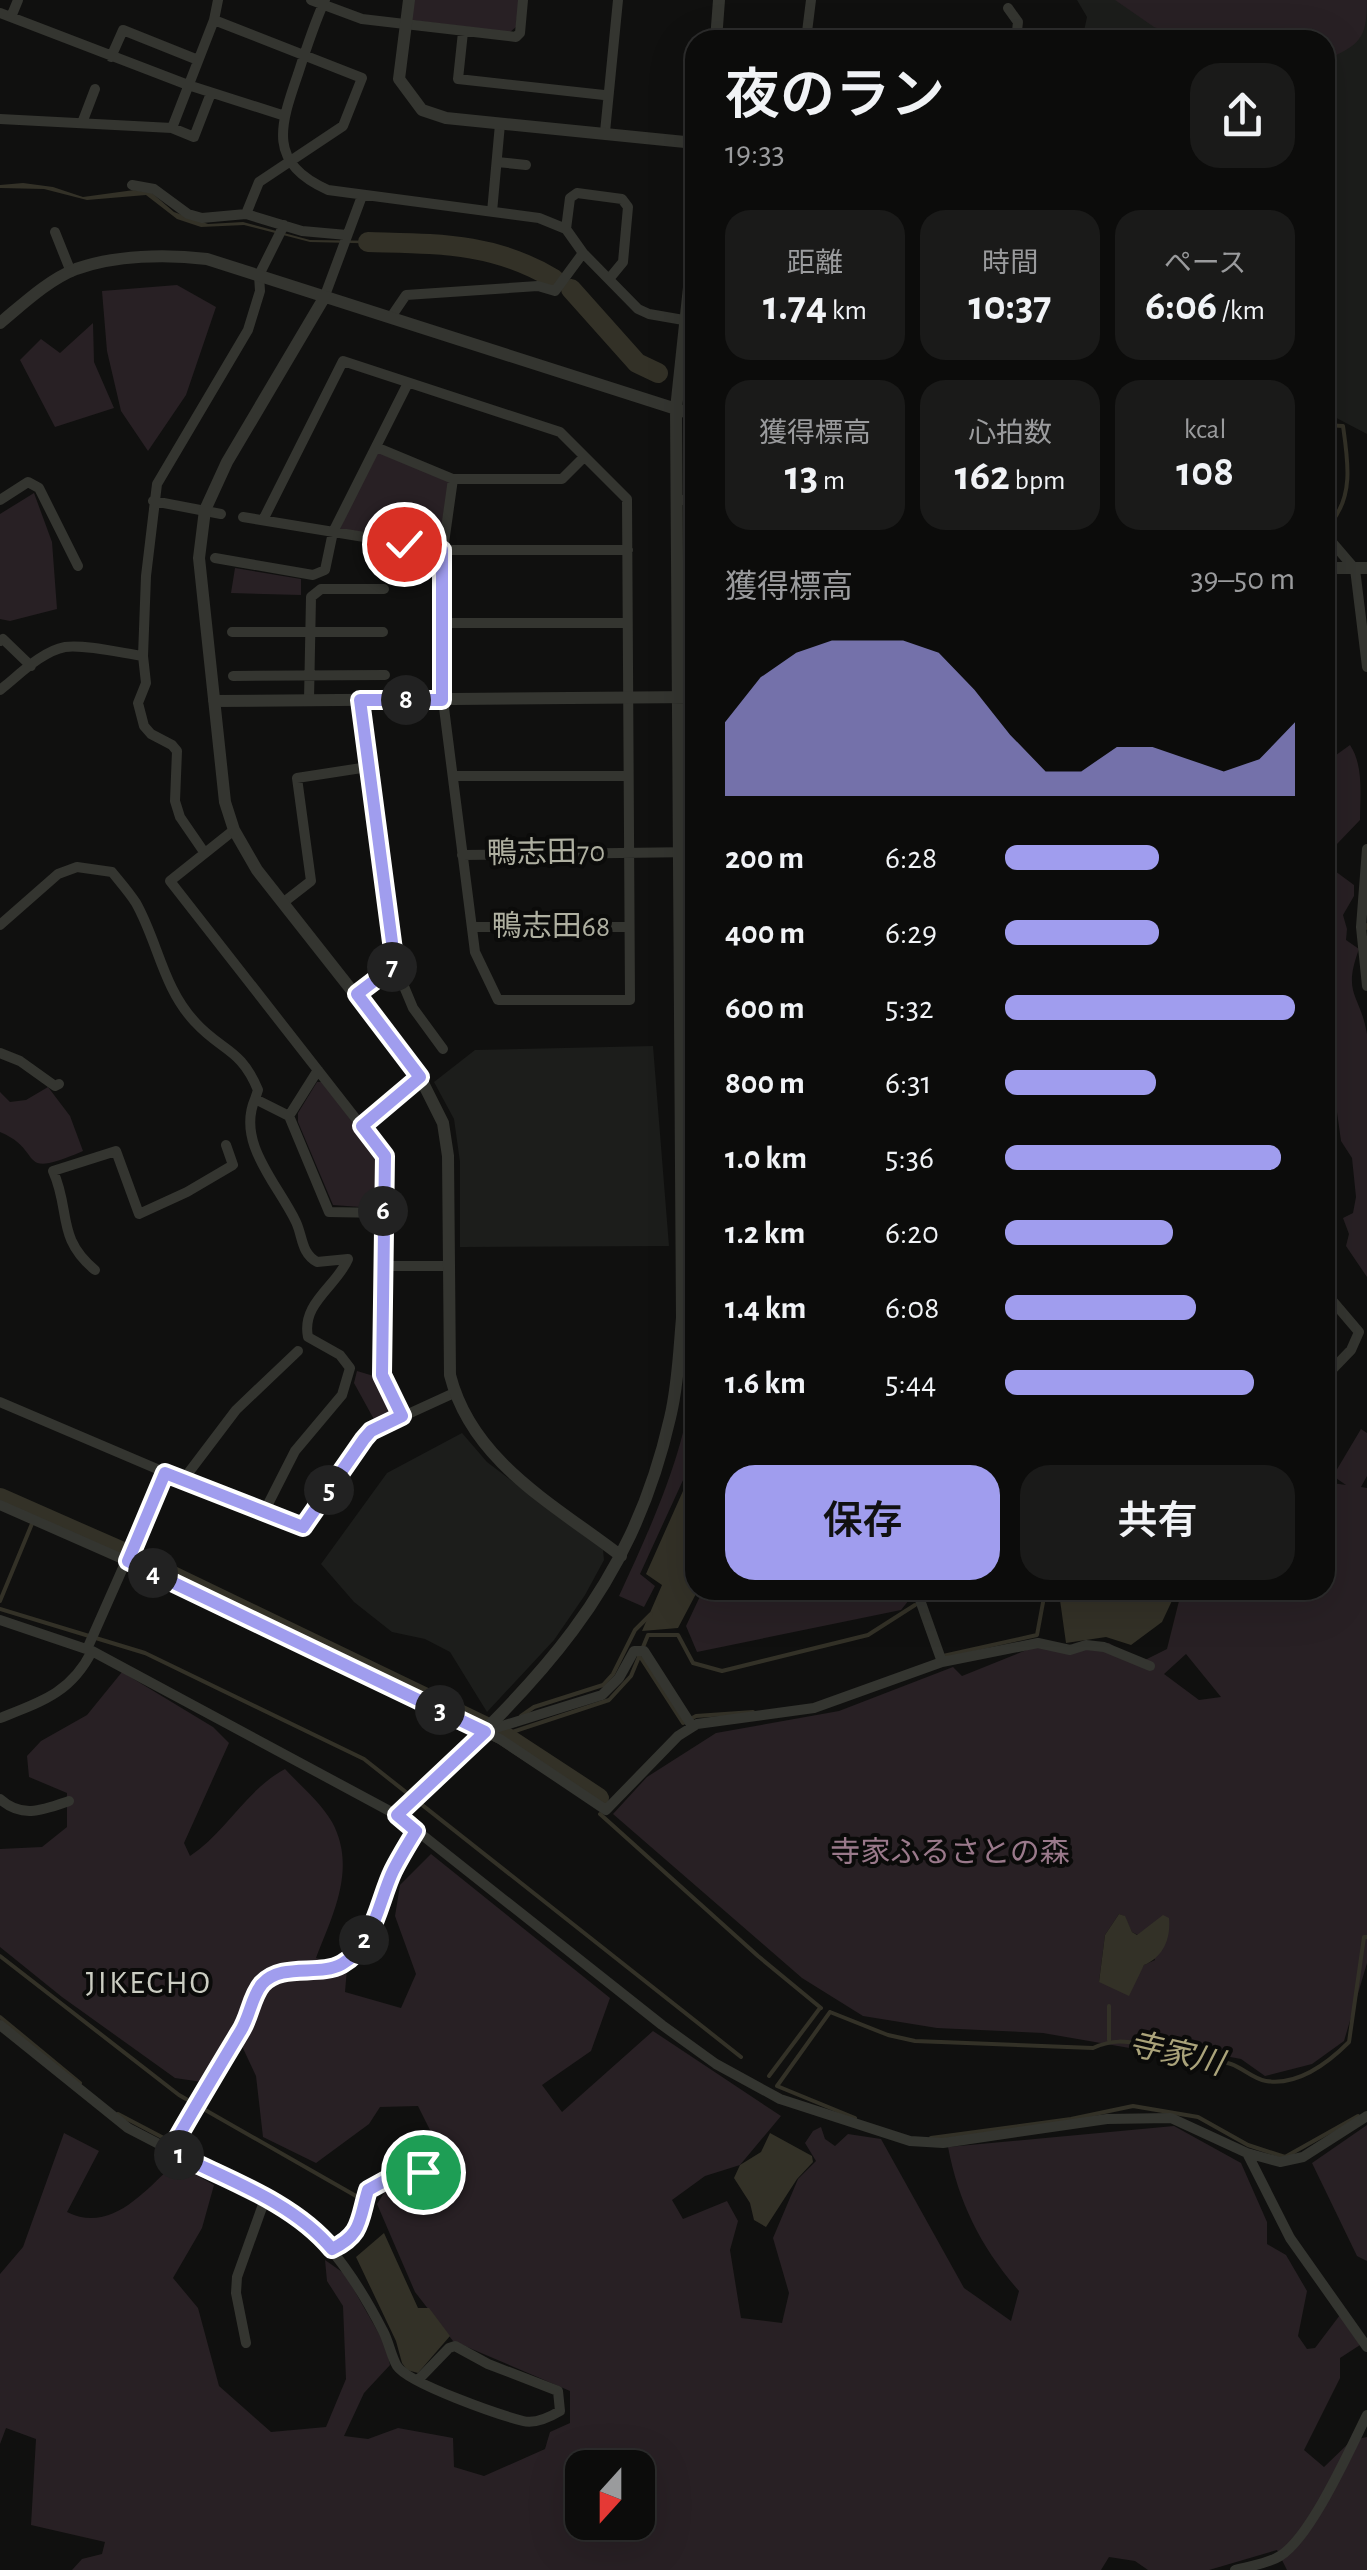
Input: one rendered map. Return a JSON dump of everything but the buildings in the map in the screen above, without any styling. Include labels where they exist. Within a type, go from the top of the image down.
[{"type":"street","points":[[18,0],[5,15],[188,85],[282,115]]},
{"type":"street","points":[[172,128],[218,0]]},
{"type":"street","points":[[408,0],[399,79],[422,110],[446,118],[685,142]]},
{"type":"street","points":[[523,0],[520,33],[516,37],[362,19],[319,2],[282,115],[284,149],[290,162],[311,183],[328,190],[539,218],[566,229],[583,253],[638,309],[685,321]]},
{"type":"street","points":[[602,0],[618,0],[605,132]]},
{"type":"street","points":[[718,30],[720,0]]},
{"type":"street","points":[[807,30],[811,0]]},
{"type":"street","points":[[1008,8],[1018,22],[1017,30]]},
{"type":"street","points":[[214,20],[362,78],[343,126],[259,182],[246,214]]},
{"type":"street","points":[[111,56],[123,30],[198,60]]},
{"type":"street","points":[[462,32],[458,79],[608,98]]},
{"type":"street","points":[[82,124],[96,89]]},
{"type":"street","points":[[0,119],[172,128],[194,137],[211,93]]},
{"type":"street","points":[[492,212],[500,124]]},
{"type":"street","points":[[497,162],[526,165]]},
{"type":"street","points":[[132,185],[154,189],[188,214],[202,218],[246,214],[282,230],[348,235]]},
{"type":"street","points":[[566,229],[570,198],[578,194],[622,199],[628,207],[623,262],[609,279]]},
{"type":"street","points":[[362,196],[324,298],[226,462],[205,510],[200,558],[223,786],[234,830],[258,870],[420,1077],[446,1134],[448,1345],[454,1392],[475,1434],[495,1459],[621,1556]]},
{"type":"street","points":[[204,852],[180,817],[175,800],[177,752],[172,744],[150,734],[138,703],[146,683],[146,576],[153,501],[157,484],[248,330],[260,291],[259,276],[282,230]]},
{"type":"street","points":[[55,232],[71,272]]},
{"type":"street","points":[[390,317],[406,296],[538,286],[555,291],[583,253]]},
{"type":"street","points":[[0,323],[71,272],[171,254],[207,259],[685,412]]},
{"type":"street","points":[[685,353],[676,409],[678,852],[685,1128]]},
{"type":"street","points":[[263,520],[343,361],[560,432],[626,499],[630,1000],[498,1000],[475,952],[442,700],[442,550],[454,479]]},
{"type":"street","points":[[215,558],[313,575],[325,570],[334,532],[408,382]]},
{"type":"street","points":[[376,446],[454,479],[562,478],[584,456]]},
{"type":"street","points":[[0,500],[22,483],[39,488],[78,566]]},
{"type":"street","points":[[676,500],[685,500]]},
{"type":"street","points":[[153,501],[221,514]]},
{"type":"street","points":[[243,517],[442,550],[628,550]]},
{"type":"street","points":[[1335,544],[1361,569],[1367,667]]},
{"type":"street","points":[[1335,568],[1361,569]]},
{"type":"street","points":[[310,700],[310,598],[322,589],[384,589]]},
{"type":"street","points":[[443,623],[627,623]]},
{"type":"street","points":[[232,632],[383,632]]},
{"type":"street","points":[[0,641],[3,639],[31,666]]},
{"type":"street","points":[[0,690],[62,647],[90,646],[104,652],[143,656]]},
{"type":"street","points":[[233,676],[385,675]]},
{"type":"street","points":[[214,700],[685,697]]},
{"type":"street","points":[[360,700],[395,965],[413,1008],[443,1049]]},
{"type":"street","points":[[284,902],[311,880],[297,778],[368,767]]},
{"type":"street","points":[[454,776],[628,776]]},
{"type":"street","points":[[234,830],[170,881],[385,1156],[382,1375],[402,1416]]},
{"type":"street","points":[[1367,849],[1361,927],[1367,986]]},
{"type":"street","name":"鴨志田70","points":[[462,854],[685,852]]},
{"type":"street","points":[[0,925],[58,874],[77,867],[112,872],[136,904],[177,997],[196,1024],[235,1052],[250,1070],[258,1090],[248,1121],[258,1157],[296,1223],[304,1250],[317,1262],[348,1259],[312,1308],[306,1330],[308,1337],[340,1356],[350,1368],[346,1386],[295,1451],[264,1512]]},
{"type":"street","name":"鴨志田68","points":[[473,927],[628,927]]},
{"type":"street","points":[[357,994],[395,965]]},
{"type":"street","points":[[0,1053],[20,1061],[55,1086],[60,1084]]},
{"type":"street","points":[[289,1116],[318,1070]]},
{"type":"street","points":[[362,1126],[420,1077]]},
{"type":"street","points":[[254,1099],[289,1116],[330,1212],[383,1214]]},
{"type":"street","points":[[95,1270],[75,1252],[53,1170],[116,1151],[139,1214],[187,1192],[233,1164],[226,1145]]},
{"type":"street","points":[[383,1266],[448,1266]]},
{"type":"street","points":[[1335,1303],[1360,1332],[1351,1350],[1335,1367]]},
{"type":"street","points":[[397,1815],[542,1672],[576,1630],[621,1556],[658,1466],[685,1325]]},
{"type":"street","points":[[183,1480],[236,1410],[298,1350]]},
{"type":"street","points":[[0,1402],[303,1527],[371,1431],[454,1392]]},
{"type":"street","points":[[0,1718],[40,1702],[81,1674],[165,1473]]},
{"type":"street","points":[[0,1505],[128,1561],[485,1732],[606,1810],[692,1726],[814,1708],[942,1662],[1038,1642],[1070,1650],[1104,1646],[1150,1666]]},
{"type":"street","points":[[920,1600],[942,1662]]},
{"type":"street","points":[[0,1620],[90,1650],[397,1815],[662,2026],[716,2064],[780,2098],[910,2142],[943,2142],[1107,2119],[1158,2116],[1182,2121],[1271,2161],[1295,2160],[1367,2116]]},
{"type":"street","points":[[485,1732],[602,1695],[620,1678],[634,1651],[644,1651],[692,1726]]},
{"type":"street","points":[[0,1799],[24,1813],[69,1801]]},
{"type":"street","points":[[170,2151],[241,2031],[257,1990],[266,1979],[343,1964],[355,1952],[367,1935],[392,1874],[416,1831]]},
{"type":"street","points":[[0,2026],[100,2109],[170,2151],[296,2215],[318,2232],[378,2322],[396,2365],[405,2374],[450,2397],[525,2422],[560,2411],[558,2392],[455,2346],[420,2379]]},
{"type":"street","points":[[1247,2153],[1290,2238],[1367,2347]]},
{"type":"street","points":[[332,2249],[352,2240],[368,2190],[388,2177],[408,2168],[446,2180]]},
{"type":"street","points":[[246,2343],[236,2293],[237,2277],[265,2199]]},
{"type":"street","points":[[1235,2570],[1277,2559],[1287,2551],[1326,2496],[1367,2415]]},
{"type":"shaded area","points":[[1077,0],[1173,0],[1226,30],[1084,30],[1087,17]]},
{"type":"shaded area","points":[[1367,0],[1367,434],[1335,417],[1335,30],[1313,30]]},
{"type":"shaded area","points":[[23,183],[83,197],[134,190],[152,193],[174,212],[208,224],[243,222],[310,240],[393,244],[310,242],[244,225],[201,227],[177,219],[146,195],[87,200],[44,189],[0,188]]},
{"type":"shaded area","points":[[653,1046],[669,1246],[460,1247],[460,1162],[454,1119],[434,1082],[475,1050]]},
{"type":"shaded area","points":[[462,1433],[487,1462],[603,1550],[604,1560],[554,1640],[487,1712],[450,1652],[425,1639],[392,1632],[354,1602],[321,1564],[387,1473]]},
{"type":"shaded area","points":[[685,1486],[685,1600],[693,1600],[678,1628],[642,1631],[662,1585],[646,1574]]},
{"type":"shaded area","points":[[1060,1600],[1172,1600],[1162,1622],[1131,1645],[1106,1637],[1066,1643]]},
{"type":"shaded area","points":[[1119,1914],[1125,1916],[1137,1935],[1163,1915],[1169,1918],[1164,1946],[1144,1965],[1129,1996],[1099,1982],[1105,1935]]},
{"type":"shaded area","points":[[770,2133],[812,2156],[813,2162],[797,2179],[766,2227],[754,2220],[750,2203],[734,2178],[740,2165],[761,2152]]},
{"type":"shaded area","points":[[384,2233],[418,2308],[429,2308],[450,2336],[418,2373],[407,2370],[402,2363],[396,2341],[356,2257]]},
{"type":"green space","points":[[413,0],[519,0],[516,27],[510,32],[410,20]]},
{"type":"green space","points":[[1115,0],[1367,0],[1359,39],[1335,55],[1335,30],[1154,27]]},
{"type":"green space","points":[[177,285],[216,307],[186,395],[148,451],[121,411],[107,351],[102,291]]},
{"type":"green space","points":[[93,323],[94,362],[114,408],[55,427],[20,360],[41,339],[60,353]]},
{"type":"green space","points":[[376,447],[453,479],[443,545],[340,529]]},
{"type":"green space","points":[[34,493],[52,542],[57,609],[10,621],[0,619],[0,514]]},
{"type":"green space","points":[[235,568],[301,579],[301,595],[231,593]]},
{"type":"green space","points":[[1350,745],[1361,791],[1360,820],[1337,844],[1335,871],[1335,756]]},
{"type":"green space","points":[[1335,871],[1354,885],[1354,896],[1343,915],[1346,940],[1359,949],[1352,985],[1367,1034],[1367,1277],[1346,1246],[1349,1234],[1343,1218],[1353,1213],[1356,1197],[1352,1158],[1341,1141],[1336,1105]]},
{"type":"green space","points":[[317,1082],[322,1082],[381,1157],[379,1204],[374,1208],[333,1205],[298,1122],[298,1113]]},
{"type":"green space","points":[[48,1087],[70,1116],[83,1151],[62,1160],[39,1163],[0,1132],[0,1092],[10,1102],[26,1100]]},
{"type":"green space","points":[[357,1371],[377,1377],[395,1410],[392,1416],[376,1423],[354,1383]]},
{"type":"green space","points":[[685,1425],[685,1476],[640,1574],[655,1586],[644,1607],[619,1596]]},
{"type":"green space","name":"寺家ふるさとの森","points":[[1361,1429],[1367,1433],[1367,1476],[1361,1487],[1367,1488],[1367,1963],[1344,2041],[1312,2064],[1265,2076],[1241,2059],[1172,2046],[1141,2050],[1043,2033],[937,2028],[863,2016],[802,1978],[613,1814],[647,1777],[716,1733],[839,1711],[953,1667],[962,1676],[1034,1647],[1109,1643],[1139,1663],[1167,1649],[1180,1600],[1335,1600],[1335,1483],[1346,1485],[1335,1477],[1335,1473]],"holes":[[[1186,1654],[1221,1697],[1199,1700],[1164,1674]],[[1119,1914],[1132,1932],[1138,1935],[1144,1930],[1155,1960],[1144,1965],[1136,1978],[1099,1982],[1105,1935]]]},
{"type":"green space","points":[[698,1600],[909,1600],[901,1610],[697,1652],[686,1626]]},
{"type":"green space","points":[[122,1672],[213,1727],[229,1743],[184,1843],[190,1856],[271,1777],[285,1769],[332,1822],[342,1856],[340,1891],[316,1958],[347,1968],[345,1992],[401,2008],[416,1974],[395,1916],[400,1885],[431,1854],[610,1998],[591,2051],[542,2085],[562,2112],[653,2031],[781,2116],[740,2165],[705,2176],[672,2200],[683,2219],[727,2201],[738,2221],[730,2250],[741,2318],[782,2323],[789,2293],[773,2238],[798,2179],[816,2161],[805,2143],[821,2127],[825,2139],[835,2146],[848,2134],[881,2139],[964,2288],[1011,2321],[1019,2291],[973,2224],[948,2147],[1174,2126],[1241,2163],[1267,2222],[1267,2244],[1286,2255],[1307,2291],[1298,2336],[1307,2349],[1315,2348],[1340,2315],[1360,2345],[1340,2358],[1340,2378],[1304,2450],[1324,2467],[1352,2440],[1367,2437],[1367,2570],[1287,2570],[1277,2550],[1209,2570],[1148,2570],[1135,2561],[1109,2557],[1101,2570],[72,2570],[82,2559],[102,2554],[105,2542],[31,2525],[36,2439],[6,2428],[0,2444],[0,2274],[23,2247],[64,2133],[99,2151],[67,2212],[97,2218],[110,2214],[136,2199],[170,2168],[191,2172],[214,2185],[202,2228],[173,2278],[198,2308],[219,2386],[271,2432],[326,2427],[346,2379],[343,2306],[327,2281],[325,2260],[345,2274],[386,2346],[390,2365],[364,2393],[344,2436],[368,2439],[398,2428],[453,2438],[454,2467],[484,2476],[545,2449],[550,2432],[570,2423],[570,2391],[453,2341],[415,2292],[377,2204],[391,2182],[448,2153],[450,2145],[431,2132],[418,2106],[380,2107],[369,2124],[316,2163],[263,2137],[256,2076],[241,2044],[202,2082],[175,2078],[0,1947],[0,1849],[42,1847],[67,1827],[67,1793],[29,1777],[27,1756],[41,1741],[87,1715]]},
{"type":"green space","points":[[1367,2125],[1367,2261],[1357,2256],[1312,2163]]},
{"type":"waterway","points":[[368,242],[464,247],[509,258],[554,279]]},
{"type":"waterway","points":[[571,289],[637,363],[658,373]]},
{"type":"waterway","points":[[1335,426],[1343,426],[1347,465],[1346,490],[1335,517]]},
{"type":"waterway","name":"寺家川","points":[[0,1498],[125,1553],[503,1735],[599,1798]]},
{"type":"waterway","points":[[0,1601],[36,1514]]},
{"type":"waterway","points":[[943,1656],[1037,1635],[1043,1600]]},
{"type":"waterway","points":[[503,1735],[609,1700],[631,1676],[648,1635],[678,1635],[693,1663],[722,1671],[868,1635],[915,1605]]},
{"type":"waterway","points":[[0,1609],[145,1653],[364,1759],[741,2057]]},
{"type":"waterway","points":[[521,1716],[534,1707],[603,1685],[613,1674],[635,1630],[651,1614]]},
{"type":"waterway","points":[[641,1658],[683,1723],[696,1716],[753,1712]]},
{"type":"waterway","name":"寺家川","points":[[600,1814],[821,2008]]},
{"type":"waterway","name":"寺家川","points":[[830,2012],[888,2035],[915,2041],[1093,2048],[1113,2042],[1132,2043],[1210,2058],[1261,2080],[1278,2082],[1312,2071],[1349,2042],[1367,1937]]},
{"type":"waterway","points":[[0,1956],[179,2095],[356,2196]]},
{"type":"waterway","points":[[1109,2006],[1109,2040]]},
{"type":"waterway","points":[[769,2076],[820,2008]]},
{"type":"waterway","points":[[830,2012],[777,2086],[855,2118]]},
{"type":"waterway","points":[[0,2017],[80,2083]]},
{"type":"waterway","points":[[931,2138],[1071,2119],[1133,2106],[1198,2117],[1248,2145],[1285,2157],[1358,2116]]},
{"type":"waterway","points":[[118,2114],[301,2210],[333,2239]]},
{"type":"district","name":"JIKECHO","points":[[149,1983]]},
{"type":"route","points":[[404,544],[442,550],[442,700],[360,700],[395,965],[357,994],[420,1077],[362,1126],[385,1156],[382,1375],[402,1416],[371,1431],[303,1527],[165,1473],[128,1561],[485,1732],[397,1815],[416,1831],[392,1874],[380,1910],[355,1952],[343,1964],[266,1979],[257,1990],[245,2024],[170,2151],[296,2215],[332,2249],[352,2240],[368,2190],[408,2168],[423,2172]]}]
